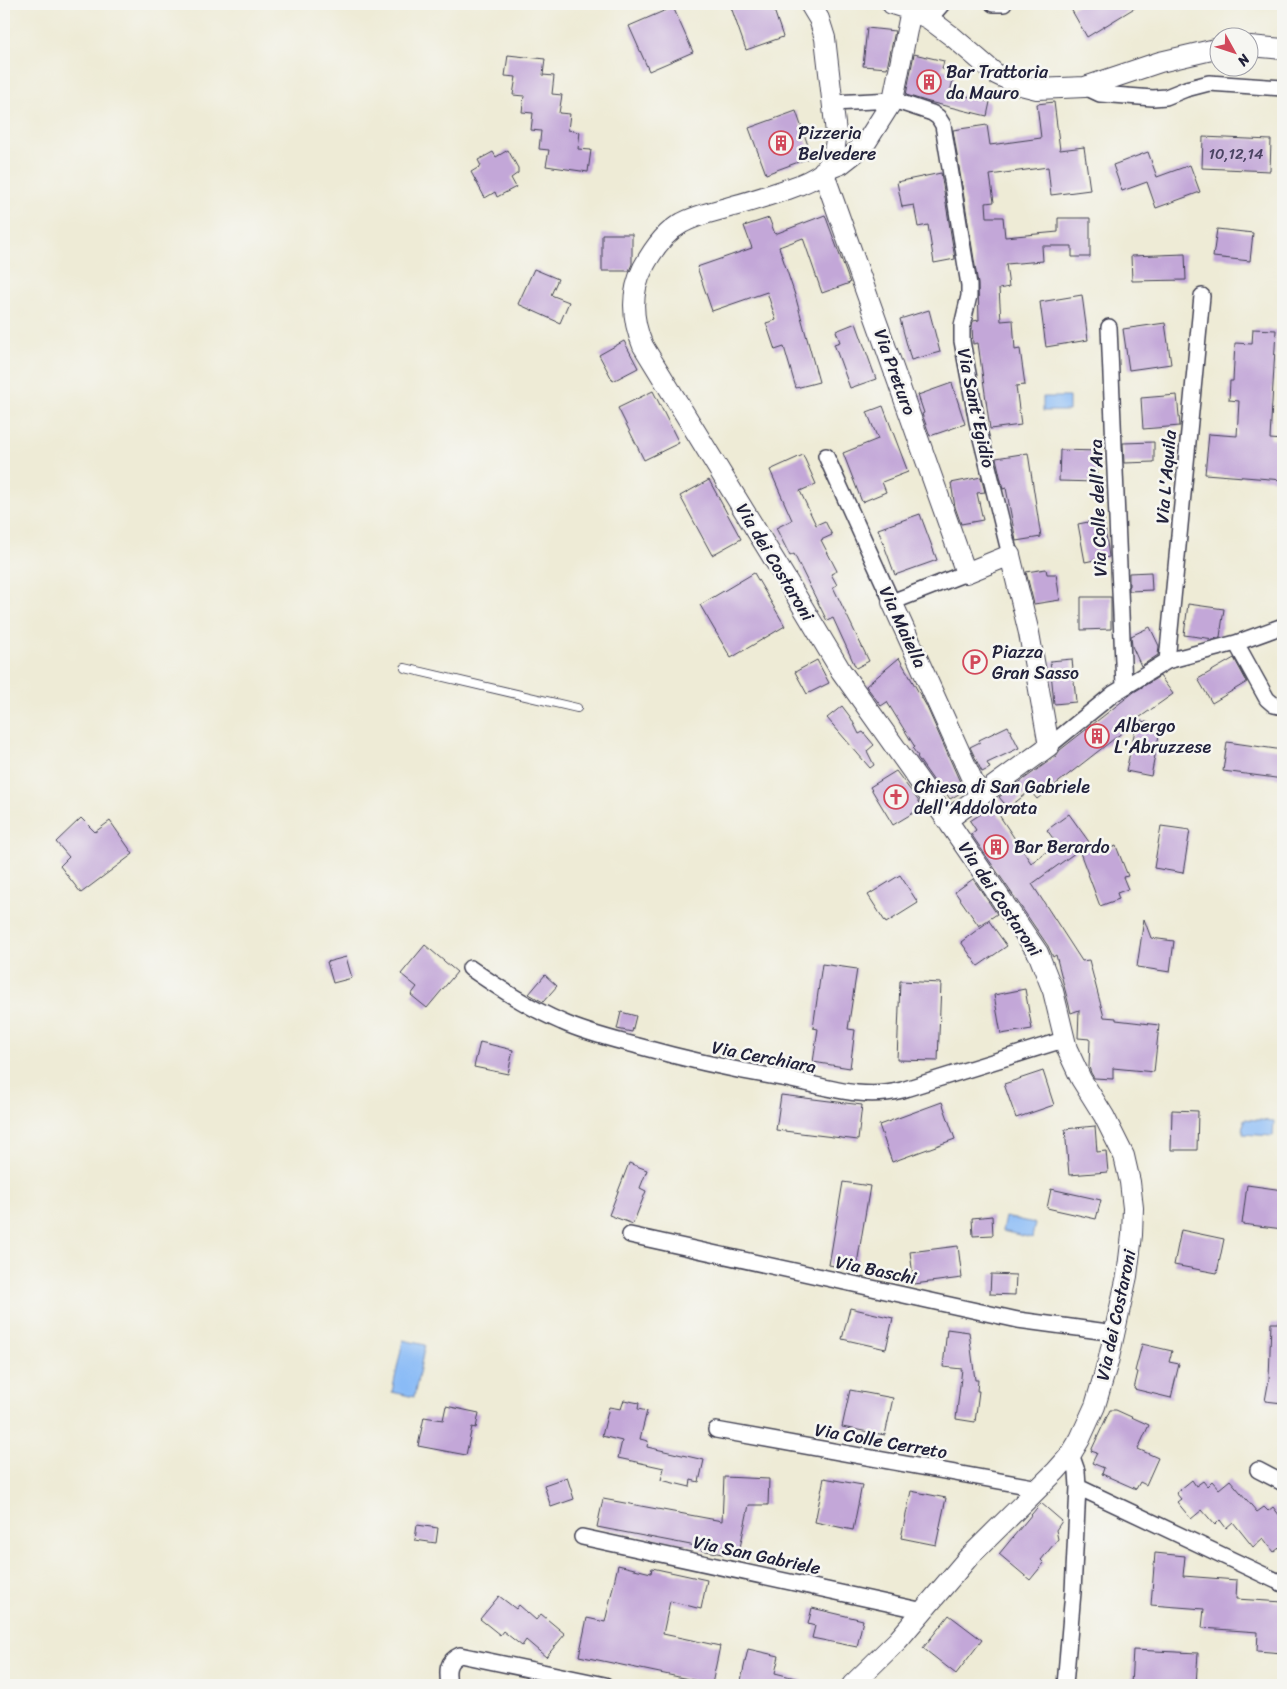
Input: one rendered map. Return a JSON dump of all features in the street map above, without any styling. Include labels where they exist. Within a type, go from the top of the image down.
[{"type":"street","points":[[810,4],[819,19],[825,38],[836,142],[831,159],[823,171]]},
{"type":"street","points":[[892,4],[920,14],[954,37],[996,74],[1017,84],[1037,89],[1085,87],[1160,62],[1210,50]]},
{"type":"street","points":[[823,171],[841,164],[856,153],[867,141],[893,100],[920,14],[942,4]]},
{"type":"street","points":[[993,4],[1004,4]]},
{"type":"street","points":[[1260,47],[1283,49]]},
{"type":"street","points":[[1085,87],[1100,94],[1154,98],[1166,97],[1209,83],[1283,88]]},
{"type":"street","points":[[832,103],[893,100]]},
{"type":"street","name":"Via Sant'Egidio","points":[[893,100],[935,115],[942,122],[945,132],[969,285],[969,296],[962,326],[962,341],[977,422],[1029,633],[1049,746]]},
{"type":"street","name":"Via Preturo","points":[[823,171],[966,572]]},
{"type":"street","name":"Via dei Costaroni","points":[[823,171],[799,185],[755,200],[697,216],[682,223],[670,232],[651,253],[640,273],[633,309],[636,328],[643,346],[841,671],[947,820],[1038,953],[1053,991],[1064,1040],[1075,1069],[1104,1116],[1124,1156],[1130,1182],[1132,1208],[1128,1276],[1115,1334],[1094,1406],[1080,1439],[1071,1454],[968,1558],[898,1640],[852,1685]]},
{"type":"street","name":"Via L'Aquila","points":[[1167,661],[1202,296]]},
{"type":"street","name":"Via Colle dell'Ara","points":[[1109,327],[1124,686]]},
{"type":"street","name":"Via Maiella","points":[[826,456],[980,797]]},
{"type":"street","points":[[892,602],[1010,555]]},
{"type":"street","points":[[947,820],[1049,746],[1124,686],[1167,661],[1236,643],[1283,626]]},
{"type":"street","points":[[1236,643],[1267,699],[1274,705],[1283,707]]},
{"type":"street","name":"Via Cerchiara","points":[[470,968],[535,1010],[587,1032],[696,1062],[834,1090],[865,1094],[882,1094],[902,1090],[1064,1040]]},
{"type":"street","name":"Via Baschi","points":[[630,1235],[1018,1320],[1115,1334]]},
{"type":"street","name":"Via Colle Cerreto","points":[[716,1430],[1039,1488]]},
{"type":"street","points":[[1065,1685],[1073,1592],[1078,1487],[1077,1471],[1071,1454]]},
{"type":"street","points":[[1258,1470],[1283,1483]]},
{"type":"street","points":[[1078,1487],[1283,1584]]},
{"type":"street","name":"Via San Gabriele","points":[[582,1537],[924,1610]]},
{"type":"street","points":[[449,1685],[448,1667],[452,1660],[460,1655],[550,1680],[606,1685]]},
{"type":"lane","points":[[405,668],[577,708]]},
{"type":"water","points":[[1043,397],[1069,397],[1069,411],[1043,411]]},
{"type":"water","points":[[1244,1119],[1274,1121],[1273,1136],[1243,1134]]},
{"type":"water","points":[[1005,1217],[1035,1223],[1032,1238],[1002,1231]]},
{"type":"water","points":[[403,1340],[425,1345],[414,1397],[392,1392]]},
{"type":"building","points":[[740,4],[772,4],[783,37],[746,50],[731,7]]},
{"type":"building","points":[[1079,4],[1141,4],[1087,37],[1071,9]]},
{"type":"building","points":[[673,7],[693,52],[649,71],[629,26]]},
{"type":"building","points":[[867,28],[895,31],[887,68],[863,66]]},
{"type":"building","name":"Bar Trattoria da Mauro","points":[[914,54],[944,61],[942,69],[955,72],[950,92],[990,102],[987,116],[906,95]]},
{"type":"building","points":[[508,55],[545,59],[543,75],[554,76],[552,94],[562,95],[559,113],[570,114],[568,130],[580,132],[578,149],[591,150],[588,172],[546,166],[549,150],[539,149],[541,131],[531,130],[533,113],[522,112],[524,96],[513,95],[516,77],[505,76]]},
{"type":"building","points":[[1054,102],[1060,150],[1084,147],[1090,190],[1051,195],[1048,167],[990,175],[994,202],[986,203],[987,217],[1003,217],[1005,237],[1058,232],[1058,218],[1090,218],[1090,257],[1072,257],[1072,246],[1042,246],[1043,261],[1006,264],[1009,287],[999,289],[1001,321],[1013,320],[1015,350],[1020,349],[1025,385],[1016,386],[1021,425],[990,429],[978,343],[973,344],[973,321],[979,320],[978,284],[953,130],[987,125],[990,145],[1041,138],[1037,104]]},
{"type":"building","name":"Pizzeria Belvedere","points":[[796,111],[812,157],[766,174],[749,128]]},
{"type":"building","points":[[1203,137],[1271,140],[1270,171],[1202,168]]},
{"type":"building","points":[[508,150],[518,168],[518,173],[511,178],[516,187],[497,197],[495,192],[485,198],[471,172],[481,166],[478,160],[493,152],[496,157]]},
{"type":"building","points":[[1148,152],[1157,177],[1190,165],[1200,192],[1156,208],[1147,182],[1122,191],[1113,165]]},
{"type":"building","points":[[941,173],[955,259],[934,263],[928,225],[918,227],[914,205],[902,207],[897,182]]},
{"type":"building","points":[[825,215],[850,283],[822,293],[803,238],[779,247],[795,295],[819,382],[796,388],[784,347],[775,350],[766,323],[776,320],[767,292],[712,311],[697,267],[752,248],[744,226],[769,218],[775,234]]},
{"type":"building","points":[[1217,229],[1253,233],[1250,261],[1213,257]]},
{"type":"building","points":[[602,234],[632,234],[632,264],[629,271],[602,271]]},
{"type":"building","points":[[1185,254],[1186,280],[1132,281],[1131,256]]},
{"type":"building","points":[[534,269],[558,279],[551,295],[569,302],[560,323],[518,304]]},
{"type":"building","points":[[1082,295],[1088,340],[1046,347],[1040,302]]},
{"type":"building","points":[[929,310],[940,352],[911,360],[900,319]]},
{"type":"building","points":[[856,323],[876,379],[850,388],[834,344],[840,342],[836,331]]},
{"type":"building","points":[[1165,323],[1171,364],[1129,370],[1123,329]]},
{"type":"building","points":[[1253,329],[1276,330],[1270,439],[1283,440],[1283,480],[1205,474],[1209,434],[1237,436],[1239,401],[1229,400],[1230,381],[1233,381],[1235,343],[1252,344]]},
{"type":"building","points":[[624,341],[638,368],[613,381],[599,355]]},
{"type":"building","points":[[952,383],[965,424],[930,436],[918,395]]},
{"type":"building","points":[[653,391],[679,443],[644,460],[618,408]]},
{"type":"building","points":[[1177,395],[1180,426],[1143,429],[1141,398]]},
{"type":"building","points":[[883,406],[908,472],[882,482],[886,492],[862,502],[843,453],[878,439],[867,412]]},
{"type":"building","points":[[1154,442],[1154,462],[1124,463],[1123,443]]},
{"type":"building","points":[[1060,450],[1098,451],[1096,482],[1059,481]]},
{"type":"building","points":[[1028,453],[1041,537],[1016,541],[1006,488],[1003,489],[996,458]]},
{"type":"building","points":[[803,455],[816,484],[800,491],[816,525],[825,521],[832,535],[821,540],[837,571],[831,574],[837,585],[833,587],[869,661],[856,668],[833,618],[827,621],[794,554],[790,556],[776,528],[792,520],[770,470]]},
{"type":"building","points":[[981,477],[985,492],[977,493],[983,520],[961,524],[955,507],[951,483]]},
{"type":"building","points":[[709,480],[741,539],[712,555],[680,496]]},
{"type":"building","points":[[920,514],[937,560],[895,575],[878,529]]},
{"type":"building","points":[[1104,519],[1109,557],[1085,562],[1078,524]]},
{"type":"building","points":[[1046,569],[1047,574],[1056,574],[1060,600],[1034,604],[1026,572]]},
{"type":"building","points":[[1151,572],[1152,590],[1129,591],[1129,573]]},
{"type":"building","points":[[754,573],[785,626],[731,658],[700,605]]},
{"type":"building","points":[[1081,597],[1111,597],[1111,629],[1081,630]]},
{"type":"building","points":[[1188,604],[1224,609],[1220,637],[1214,639],[1184,635]]},
{"type":"building","points":[[1150,627],[1159,646],[1158,655],[1141,666],[1132,646],[1131,636]]},
{"type":"building","points":[[899,658],[926,705],[964,791],[950,799],[946,793],[943,794],[917,757],[913,749],[915,747],[887,702],[881,706],[866,686]]},
{"type":"building","points":[[1234,658],[1247,682],[1212,703],[1198,679]]},
{"type":"building","points":[[1072,659],[1076,702],[1054,704],[1050,661]]},
{"type":"building","points":[[817,660],[829,683],[807,694],[795,672]]},
{"type":"building","points":[[1160,676],[1173,694],[1136,720],[1161,725],[1151,776],[1126,771],[1137,721],[1037,799],[1030,791],[1008,808],[999,797],[1056,756],[1060,750],[1134,692]]},
{"type":"building","points":[[842,706],[859,734],[863,732],[874,745],[867,751],[874,765],[870,768],[827,718]]},
{"type":"building","points":[[1008,726],[1019,748],[987,763],[990,768],[982,772],[970,747],[980,742],[979,740]]},
{"type":"building","points":[[1227,742],[1283,750],[1283,779],[1223,771]]},
{"type":"building","name":"Chiesa di San Gabriele dell'Addolorata","points":[[896,771],[923,807],[893,825],[870,787]]},
{"type":"building","points":[[993,806],[1031,863],[1057,844],[1047,830],[1069,814],[1097,853],[1116,846],[1128,876],[1123,877],[1128,889],[1117,893],[1119,899],[1100,906],[1079,850],[1032,884],[1082,961],[1089,960],[1104,1017],[1159,1025],[1154,1072],[1113,1068],[1113,1079],[1094,1078],[1089,1067],[1090,1039],[1078,1038],[1079,1010],[1071,1013],[1056,955],[1053,957],[1048,946],[971,834],[976,830],[970,821]]},
{"type":"building","points":[[81,818],[95,832],[110,821],[133,854],[81,893],[60,866],[69,857],[56,842]]},
{"type":"building","points":[[1161,826],[1190,830],[1183,873],[1154,868]]},
{"type":"building","points":[[900,875],[918,903],[886,923],[868,895]]},
{"type":"building","points":[[973,879],[997,914],[979,926],[955,892]]},
{"type":"building","points":[[1144,919],[1151,938],[1174,941],[1170,972],[1137,967]]},
{"type":"building","points":[[989,921],[1007,946],[978,966],[961,942]]},
{"type":"building","points":[[425,945],[457,972],[427,1008],[411,995],[417,987],[401,974]]},
{"type":"building","points":[[346,957],[352,978],[333,983],[327,962]]},
{"type":"building","points":[[822,964],[857,969],[848,1029],[855,1030],[850,1068],[813,1062],[818,1029],[813,1028]]},
{"type":"building","points":[[545,975],[557,986],[543,1002],[529,994]]},
{"type":"building","points":[[900,981],[941,983],[938,1061],[897,1060]]},
{"type":"building","points":[[1025,989],[1032,1029],[1001,1034],[994,995]]},
{"type":"building","points":[[621,1012],[636,1016],[632,1032],[617,1029]]},
{"type":"building","points":[[480,1042],[513,1050],[508,1074],[474,1067]]},
{"type":"building","points":[[1043,1071],[1054,1105],[1016,1118],[1004,1084]]},
{"type":"building","points":[[781,1095],[862,1105],[858,1140],[776,1130]]},
{"type":"building","points":[[942,1102],[955,1139],[892,1162],[879,1125]]},
{"type":"building","points":[[1172,1110],[1198,1111],[1197,1150],[1171,1150]]},
{"type":"building","points":[[1095,1126],[1097,1152],[1106,1151],[1108,1172],[1069,1175],[1065,1129]]},
{"type":"building","points":[[629,1163],[647,1170],[640,1188],[646,1191],[633,1224],[609,1215]]},
{"type":"building","points":[[843,1182],[870,1186],[856,1270],[829,1265]]},
{"type":"building","points":[[1247,1185],[1283,1190],[1283,1229],[1242,1224]]},
{"type":"building","points":[[1051,1189],[1101,1200],[1096,1219],[1047,1208]]},
{"type":"building","points":[[992,1216],[993,1235],[973,1236],[972,1218]]},
{"type":"building","points":[[1181,1230],[1224,1239],[1217,1273],[1174,1265]]},
{"type":"building","points":[[958,1246],[962,1278],[914,1284],[910,1252]]},
{"type":"building","points":[[991,1274],[1016,1275],[1015,1295],[990,1294]]},
{"type":"building","points":[[850,1308],[893,1318],[886,1349],[842,1339]]},
{"type":"building","points":[[1271,1323],[1283,1323],[1283,1403],[1265,1401],[1269,1379]]},
{"type":"building","points":[[947,1329],[969,1332],[975,1380],[978,1380],[977,1391],[979,1391],[975,1422],[956,1419],[962,1369],[943,1367]]},
{"type":"building","points":[[1142,1344],[1172,1351],[1169,1362],[1179,1364],[1171,1398],[1134,1389],[1138,1372],[1135,1371]]},
{"type":"building","points":[[850,1390],[893,1398],[885,1435],[842,1427]]},
{"type":"building","points":[[624,1400],[639,1403],[638,1409],[647,1411],[640,1439],[648,1441],[647,1447],[704,1460],[699,1482],[691,1480],[690,1487],[661,1480],[664,1468],[618,1458],[622,1441],[602,1436],[609,1407],[621,1409]]},
{"type":"building","points":[[446,1406],[479,1413],[476,1428],[472,1427],[466,1455],[418,1446],[424,1417],[443,1420]]},
{"type":"building","points":[[1110,1410],[1116,1410],[1149,1425],[1138,1449],[1158,1458],[1146,1485],[1140,1482],[1136,1489],[1102,1474],[1104,1468],[1092,1463],[1097,1453],[1091,1451]]},
{"type":"building","points":[[567,1477],[574,1499],[551,1507],[544,1485]]},
{"type":"building","points":[[724,1477],[769,1479],[768,1505],[749,1505],[738,1557],[701,1550],[701,1547],[597,1527],[603,1499],[722,1521]]},
{"type":"building","points":[[824,1478],[862,1485],[853,1530],[815,1522]]},
{"type":"building","points":[[1192,1480],[1196,1486],[1203,1481],[1207,1486],[1212,1481],[1219,1489],[1230,1480],[1257,1512],[1264,1507],[1268,1511],[1273,1507],[1283,1520],[1283,1545],[1274,1552],[1263,1538],[1253,1547],[1233,1522],[1226,1528],[1220,1520],[1215,1525],[1202,1510],[1191,1519],[1177,1502],[1181,1499],[1176,1493]]},
{"type":"building","points":[[911,1491],[946,1498],[936,1545],[901,1538]]},
{"type":"building","points":[[1041,1503],[1062,1521],[1056,1530],[1058,1539],[1041,1560],[1044,1563],[1030,1580],[999,1554]]},
{"type":"building","points":[[417,1525],[438,1528],[436,1543],[415,1540]]},
{"type":"building","points":[[1155,1553],[1185,1556],[1183,1576],[1237,1580],[1236,1599],[1283,1602],[1283,1653],[1257,1651],[1258,1632],[1202,1628],[1204,1609],[1151,1605]]},
{"type":"building","points":[[618,1565],[651,1573],[652,1568],[707,1580],[701,1609],[670,1601],[663,1634],[720,1646],[712,1684],[579,1656],[587,1618],[605,1622]]},
{"type":"building","points":[[499,1596],[516,1609],[519,1605],[536,1620],[541,1614],[565,1634],[546,1657],[526,1640],[522,1646],[503,1631],[500,1635],[480,1619]]},
{"type":"building","points":[[812,1608],[863,1620],[857,1647],[812,1638],[815,1626],[808,1624]]},
{"type":"building","points":[[949,1615],[982,1640],[956,1674],[923,1648]]},
{"type":"building","points":[[748,1649],[779,1656],[775,1673],[803,1680],[802,1685],[740,1685]]},
{"type":"building","points":[[1133,1650],[1198,1653],[1196,1685],[1131,1685]]},
{"type":"place","name":"Bar Trattoria da Mauro","points":[[929,82]]},
{"type":"place","name":"Pizzeria Belvedere","points":[[781,143]]},
{"type":"place","name":"Piazza Gran Sasso","points":[[975,662]]},
{"type":"place","name":"Albergo L'Abruzzese","points":[[1097,736]]},
{"type":"place","name":"Chiesa di San Gabriele dell'Addolorata","points":[[896,797]]},
{"type":"place","name":"Bar Berardo","points":[[996,847]]}]
